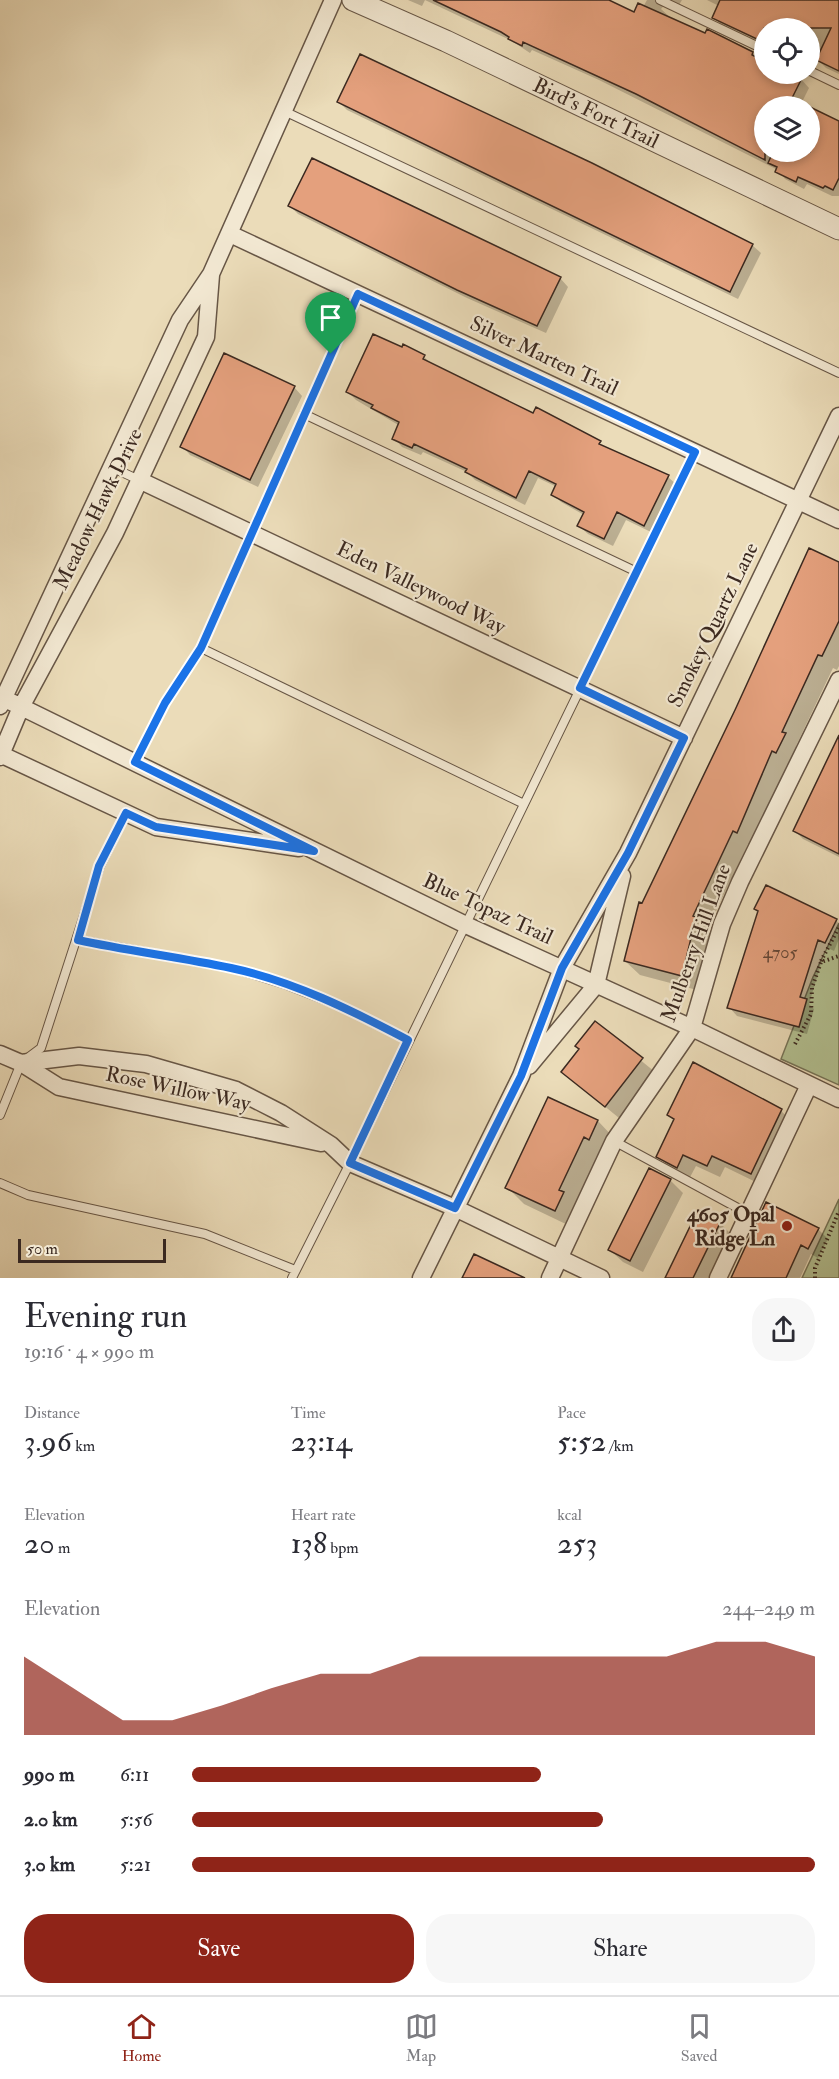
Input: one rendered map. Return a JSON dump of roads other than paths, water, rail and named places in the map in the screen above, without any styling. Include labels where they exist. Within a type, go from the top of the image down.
[{"type":"street","name":"Meadow Hawk Drive","points":[[1,702],[180,320],[212,274],[333,0]]},
{"type":"street","name":"Bird's Fort Trail","points":[[353,0],[446,41],[839,229]]},
{"type":"street","name":"Silver Marten Trail","points":[[230,234],[839,520]]},
{"type":"street","name":"Meadow Hawk Drive","points":[[0,755],[21,707],[115,533],[206,337],[212,274]]},
{"type":"street","name":"Smokey Quartz Lane","points":[[421,1278],[521,1076],[562,968],[628,853],[839,416]]},
{"type":"street","name":"Eden Valleywood Way","points":[[139,480],[684,738]]},
{"type":"street","name":"Mulberry Hill Lane","points":[[550,1278],[614,1141],[692,1028],[722,924],[839,680]]},
{"type":"street","name":"Blue Topaz Trail","points":[[1,702],[21,707],[466,925],[692,1028],[839,1099]]},
{"type":"street","name":"Blue Topaz Trail","points":[[0,755],[156,827],[314,851]]},
{"type":"street","name":"Smokey Quartz Lane","points":[[521,1076],[596,985],[606,934],[628,853]]},
{"type":"street","name":"Rose Willow Way","points":[[0,1054],[21,1063],[59,1087],[331,1145]]},
{"type":"street","name":"Rose Willow Way","points":[[21,1063],[79,1056],[146,1064],[236,1090],[281,1113],[331,1145],[350,1163],[455,1208],[601,1278]]},
{"type":"street","points":[[718,1278],[809,1085]]},
{"type":"lane","points":[[660,0],[754,45]]},
{"type":"lane","points":[[820,76],[839,85]]},
{"type":"lane","points":[[284,111],[839,373]]},
{"type":"lane","points":[[135,762],[165,703],[201,648],[358,294]]},
{"type":"lane","points":[[304,414],[637,572]]},
{"type":"lane","points":[[0,1184],[28,1195],[205,1234],[293,1274],[350,1163],[695,452]]},
{"type":"lane","points":[[111,467],[139,480]]},
{"type":"lane","points":[[201,648],[524,804]]},
{"type":"lane","points":[[0,1115],[21,1063],[41,1048],[62,980],[78,940],[99,866],[126,813]]},
{"type":"lane","points":[[78,940],[232,968],[328,1001],[408,1040]]},
{"type":"lane","points":[[614,1141],[747,1213]]},
{"type":"place","name":"4605 Opal Ridge Ln","points":[[787,1226]]}]
